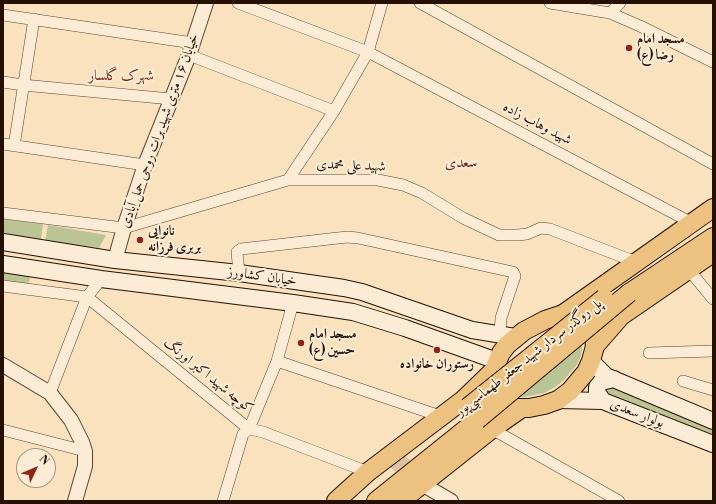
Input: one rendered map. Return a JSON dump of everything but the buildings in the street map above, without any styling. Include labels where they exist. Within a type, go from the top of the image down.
[{"type":"main road","points":[[476,354],[489,353],[493,350],[495,342],[502,335],[563,314],[713,208]]},
{"type":"main road","name":"پل روگذر سردار شهید جعفر طهماسبی‌پور","points":[[352,501],[469,409],[713,222]]},
{"type":"main road","name":"پل روگذر سردار شهید جعفر طهماسبی‌پور","points":[[626,289],[713,237]]},
{"type":"main road","name":"خیابان کشاورز","points":[[3,242],[115,260],[239,273],[344,288],[362,292],[472,330],[502,335]]},
{"type":"main road","points":[[495,366],[489,386],[492,395],[502,404],[514,408],[529,408],[558,400],[570,391],[577,383],[593,353],[621,316],[713,253]]},
{"type":"main road","name":"خیابان کشاورز","points":[[3,264],[101,279],[330,307],[365,315],[476,354],[495,366]]},
{"type":"main road","points":[[598,290],[597,301],[600,308],[609,314],[621,316]]},
{"type":"main road","points":[[563,314],[573,314],[586,319],[592,330],[593,353]]},
{"type":"main road","points":[[469,409],[507,345],[502,335]]},
{"type":"main road","name":"بولوار سعدی","points":[[593,353],[606,376],[713,421]]},
{"type":"main road","points":[[603,401],[597,392],[597,386],[601,382],[614,379]]},
{"type":"main road","name":"بولوار سعدی","points":[[558,400],[603,401],[713,444]]},
{"type":"main road","points":[[336,501],[368,472],[443,416],[469,409],[475,401],[485,407],[491,417],[492,429]]},
{"type":"main road","points":[[401,501],[492,429],[522,408]]},
{"type":"main road","name":"پل روگذر سردار شهید جعفر طهماسبی‌پور","points":[[376,501],[469,409]]},
{"type":"street","name":"خیابان ۱۶ متری شهید برات روحی حمل آبادی","points":[[115,260],[145,165],[191,49],[206,3]]},
{"type":"street","name":"شهید وهاب زاده","points":[[238,3],[368,52],[692,223]]},
{"type":"street","points":[[288,180],[334,111],[368,52],[382,3]]},
{"type":"street","points":[[420,3],[713,164]]},
{"type":"street","points":[[550,3],[610,13],[713,62]]},
{"type":"street","points":[[610,13],[620,3]]},
{"type":"street","points":[[3,14],[191,49],[334,111]]},
{"type":"street","points":[[34,19],[23,85],[8,145],[145,165]]},
{"type":"street","points":[[3,82],[171,99]]},
{"type":"street","name":"شهید علی محمدی","points":[[124,228],[288,180],[378,180],[403,185],[422,193],[463,218],[499,235],[527,234],[541,228],[550,229],[636,262]]},
{"type":"street","points":[[3,213],[124,228]]},
{"type":"street","points":[[239,273],[237,252],[241,249],[347,237],[358,238],[514,273],[515,276],[501,318],[502,335]]},
{"type":"street","points":[[689,270],[713,299]]},
{"type":"street","points":[[50,393],[87,297],[101,279]]},
{"type":"street","points":[[3,286],[87,297]]},
{"type":"street","name":"کوچه شهید اکبر اورنگ","points":[[87,297],[249,429],[263,432],[368,472]]},
{"type":"street","points":[[222,501],[243,434],[249,429],[276,361],[293,303]]},
{"type":"street","points":[[649,353],[713,351]]},
{"type":"street","points":[[276,361],[443,416]]},
{"type":"street","points":[[3,365],[50,393],[71,420],[85,451],[85,466],[75,501]]},
{"type":"street","points":[[683,381],[713,390]]},
{"type":"street","points":[[492,429],[619,501]]},
{"type":"street","points":[[3,430],[85,451]]},
{"type":"street","points":[[422,484],[450,501]]},
{"type":"green space","points":[[3,219],[43,224],[41,239],[3,234]]},
{"type":"green space","points":[[48,225],[106,235],[99,248],[45,241]]},
{"type":"green space","points":[[3,271],[27,275],[30,278],[28,284],[3,282]]},
{"type":"green space","points":[[544,336],[580,342],[582,348],[581,356],[576,366],[563,381],[544,393],[525,397],[511,395],[514,359],[530,344]]},
{"type":"green space","points":[[611,388],[713,427],[713,434],[610,397],[605,393],[606,389]]},
{"type":"tunnel","points":[[391,455],[421,484]]},
{"type":"place","name":"مسجد امام رضا (ع)","points":[[629,48]]},
{"type":"place","name":"نانوایی بربری فرزانه","points":[[140,240]]},
{"type":"place","name":"مسجد امام حسین (ع)","points":[[301,343]]},
{"type":"place","name":"رستوران خانواده","points":[[437,350]]},
{"type":"district","name":"شهرک گلسار","points":[[121,76]]},
{"type":"district","name":"سعدی","points":[[461,163]]}]
